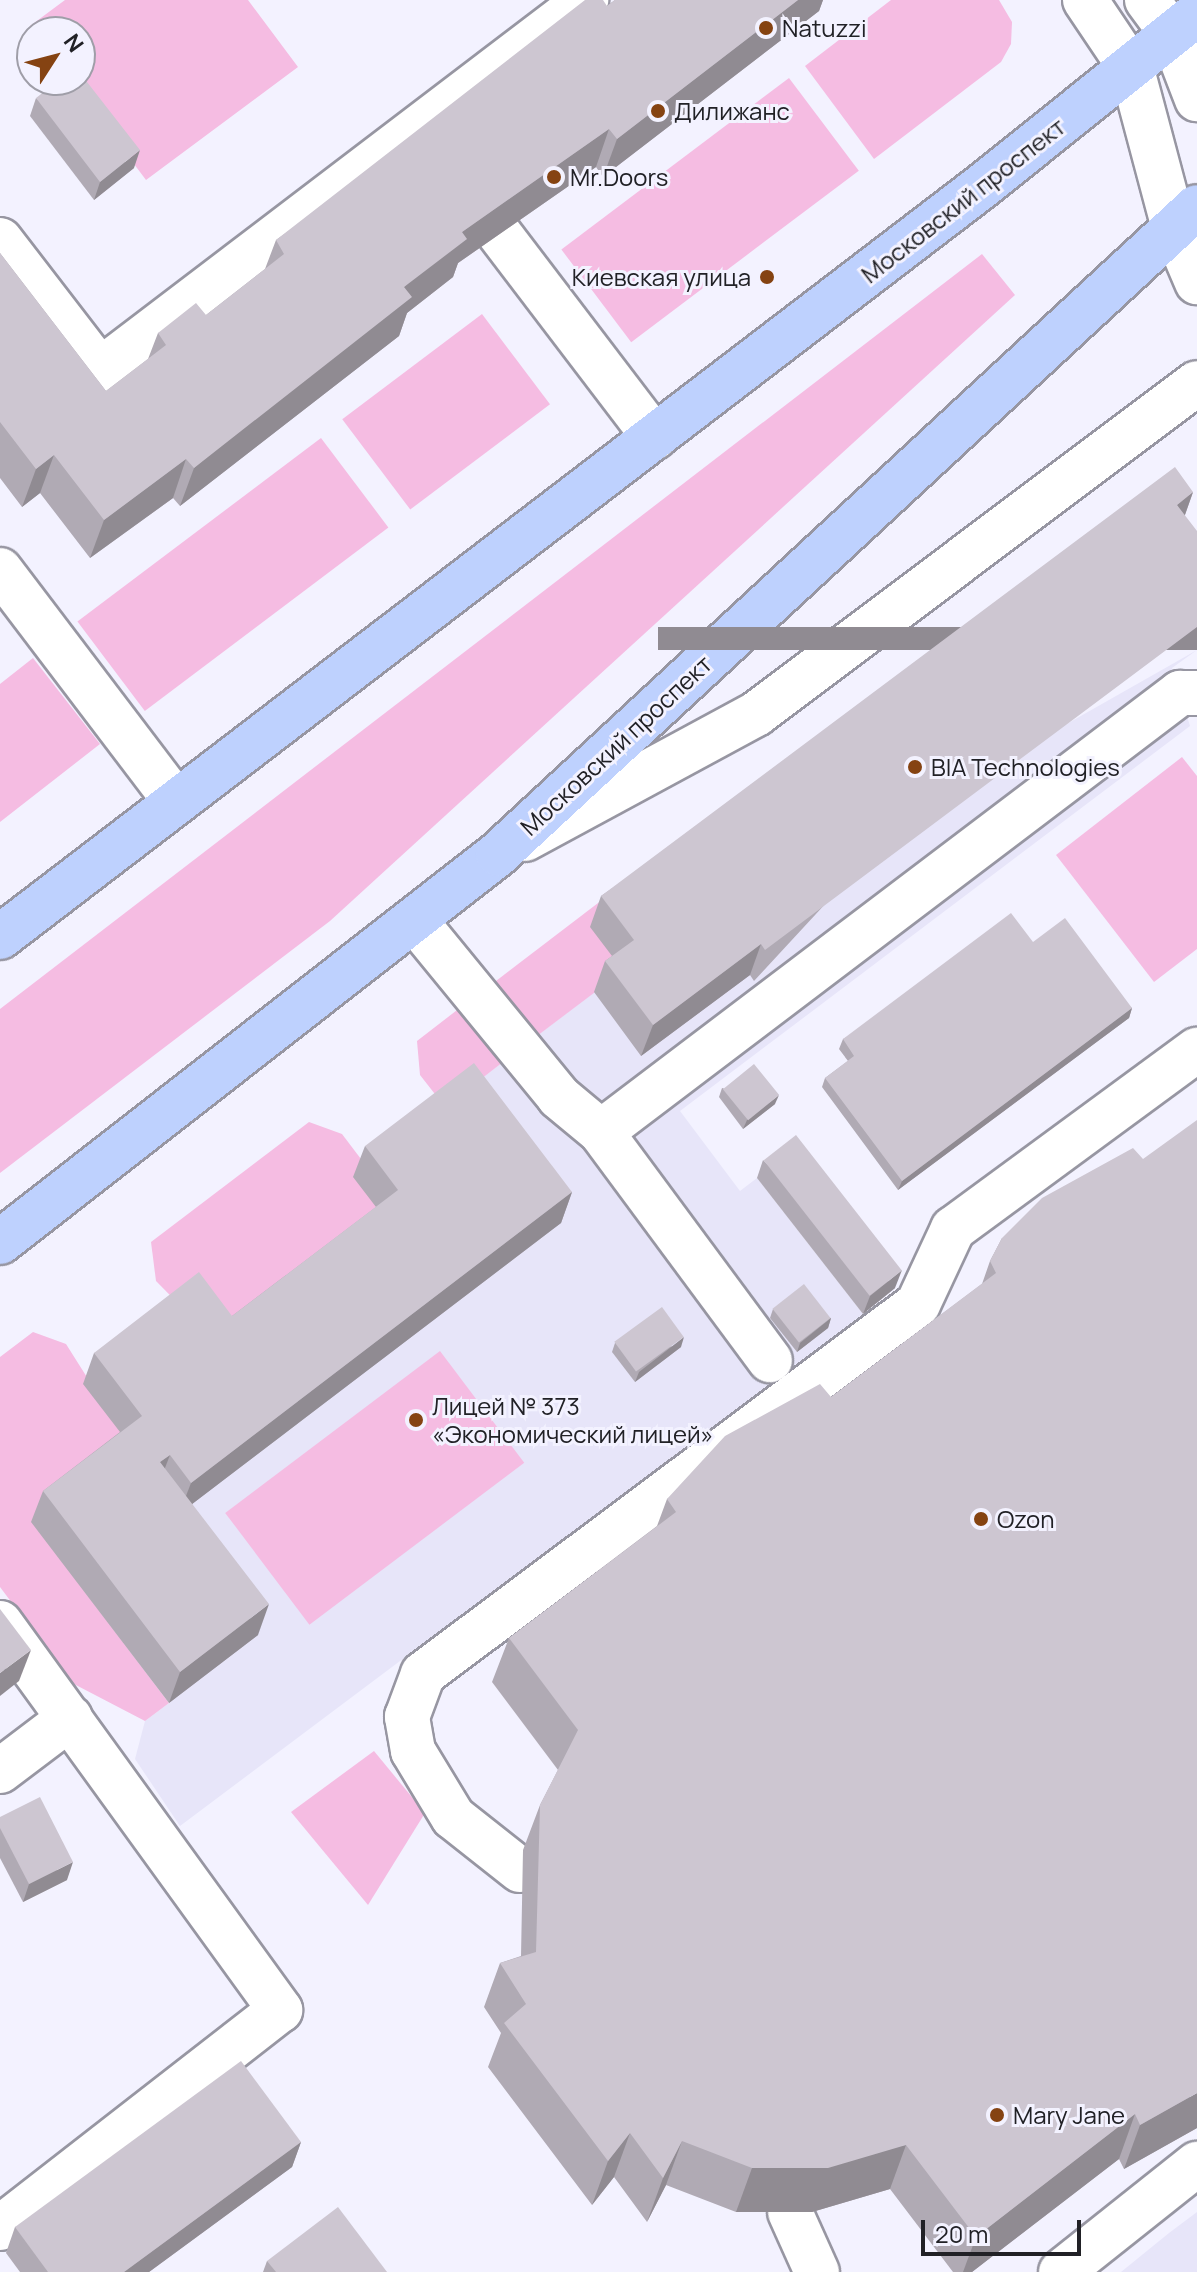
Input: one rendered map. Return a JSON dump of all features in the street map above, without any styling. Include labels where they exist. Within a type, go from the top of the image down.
[{"type":"main road","name":"Московский проспект","points":[[0,937],[1132,70],[1172,16]]},
{"type":"main road","name":"Московский проспект","points":[[0,1242],[416,922],[498,854],[1185,218]]},
{"type":"street","points":[[66,396],[419,142],[586,0]]},
{"type":"street","points":[[1085,0],[1132,70],[1185,218],[1197,282]]},
{"type":"street","points":[[1172,16],[1197,99]]},
{"type":"street","points":[[498,232],[654,437]]},
{"type":"street","points":[[0,240],[100,370]]},
{"type":"street","points":[[498,854],[756,714],[1197,383]]},
{"type":"street","points":[[0,570],[176,802]]},
{"type":"street","points":[[601,1132],[1180,693],[1197,693]]},
{"type":"street","points":[[416,922],[559,1097],[601,1132],[770,1360]]},
{"type":"street","points":[[520,1870],[453,1817],[413,1751],[407,1717],[423,1674],[918,1304],[953,1229],[1197,1050]]},
{"type":"street","points":[[0,1623],[280,2010],[0,2228]]},
{"type":"street","points":[[0,1771],[70,1718]]},
{"type":"street","points":[[1061,2272],[1197,2164]]},
{"type":"street","points":[[790,2212],[817,2272]]},
{"type":"shaded area","points":[[65,0],[248,0],[298,67],[146,180],[83,96],[96,96],[96,16],[43,16]]},
{"type":"shaded area","points":[[891,0],[999,0],[1012,22],[1011,44],[1001,62],[874,159],[805,66]]},
{"type":"shaded area","points":[[789,78],[859,171],[631,342],[561,250]]},
{"type":"shaded area","points":[[982,254],[1015,295],[330,921],[0,1173],[0,1009]]},
{"type":"shaded area","points":[[482,314],[550,404],[410,510],[342,419]]},
{"type":"shaded area","points":[[321,438],[388,527],[145,711],[77,622]]},
{"type":"shaded area","name":"Лицей № 373 «Экономический лицей»","points":[[1197,650],[1172,668],[1190,726],[680,1111],[740,1191],[757,1178],[863,1314],[180,1826],[135,1759],[145,1721],[169,1703],[31,1522],[353,1177],[594,992]]},
{"type":"shaded area","points":[[33,658],[100,744],[0,822],[0,684]]},
{"type":"shaded area","points":[[1182,757],[1197,776],[1197,949],[1154,982],[1056,855]]},
{"type":"shaded area","points":[[602,900],[623,971],[533,1039],[492,984]]},
{"type":"shaded area","points":[[461,1007],[503,1062],[445,1107],[420,1075],[417,1041]]},
{"type":"shaded area","points":[[309,1122],[342,1134],[367,1167],[387,1221],[221,1347],[156,1281],[151,1242]]},
{"type":"shaded area","points":[[33,1332],[66,1344],[131,1447],[32,1522],[169,1703],[145,1721],[72,1683],[0,1587],[0,1357]]},
{"type":"shaded area","points":[[440,1351],[524,1463],[309,1625],[225,1513]]},
{"type":"shaded area","points":[[374,1751],[425,1813],[368,1905],[291,1812]]},
{"type":"shaded area","points":[[1197,2212],[1197,2272],[1121,2272],[1169,2233]]},
{"type":"building","points":[[585,0],[603,0],[607,6],[615,0],[798,0],[617,139],[609,129],[462,232],[467,239],[404,287],[412,297],[194,468],[186,459],[104,520],[54,455],[36,469],[0,422],[0,253],[106,391],[166,345],[158,333],[196,303],[206,315],[284,254],[276,240]]},
{"type":"building","points":[[96,94],[140,150],[100,182],[36,98],[96,96]]},
{"type":"building","points":[[1175,467],[1193,492],[1177,505],[1197,531],[1197,627],[765,950],[761,944],[653,1025],[605,961],[634,940],[601,896]]},
{"type":"building","points":[[1011,913],[1033,942],[1065,918],[1132,1008],[902,1181],[825,1078],[854,1056],[843,1039]]},
{"type":"building","points":[[474,1063],[572,1192],[191,1483],[170,1455],[160,1462],[269,1604],[180,1672],[43,1491],[142,1416],[94,1353],[199,1272],[232,1316],[398,1190],[365,1146]]},
{"type":"building","points":[[754,1064],[779,1095],[748,1120],[723,1089]]},
{"type":"building","points":[[1197,1120],[1197,2093],[1140,2125],[1135,2114],[976,2237],[906,2145],[828,2168],[752,2168],[682,2141],[663,2178],[630,2133],[608,2161],[504,2023],[526,2004],[500,1963],[536,1952],[540,1805],[578,1730],[509,1638],[676,1512],[667,1499],[725,1436],[820,1384],[831,1397],[996,1273],[990,1261],[1002,1238],[1042,1198],[1133,1148],[1143,1159]]},
{"type":"building","points":[[796,1135],[902,1271],[870,1296],[764,1160]]},
{"type":"building","points":[[804,1284],[830,1318],[799,1343],[772,1309]]},
{"type":"building","points":[[662,1307],[684,1337],[636,1372],[614,1342]]},
{"type":"building","points":[[0,1609],[31,1650],[0,1673]]},
{"type":"building","points":[[40,1797],[73,1862],[29,1884],[0,1828],[0,1817]]},
{"type":"building","points":[[241,2061],[301,2142],[124,2272],[48,2272],[15,2227]]},
{"type":"building","points":[[338,2207],[387,2272],[276,2272],[267,2261]]},
{"type":"place","name":"Natuzzi","points":[[766,28]]},
{"type":"place","name":"Дилижанс","points":[[658,111]]},
{"type":"place","name":"Mr.Doors","points":[[554,177]]},
{"type":"place","name":"Киевская улица","points":[[767,277]]},
{"type":"place","name":"BIA Technologies","points":[[915,767]]},
{"type":"place","name":"Лицей № 373 «Экономический лицей»","points":[[416,1420]]},
{"type":"place","name":"Ozon","points":[[981,1519]]},
{"type":"place","name":"Mary Jane","points":[[997,2115]]}]
